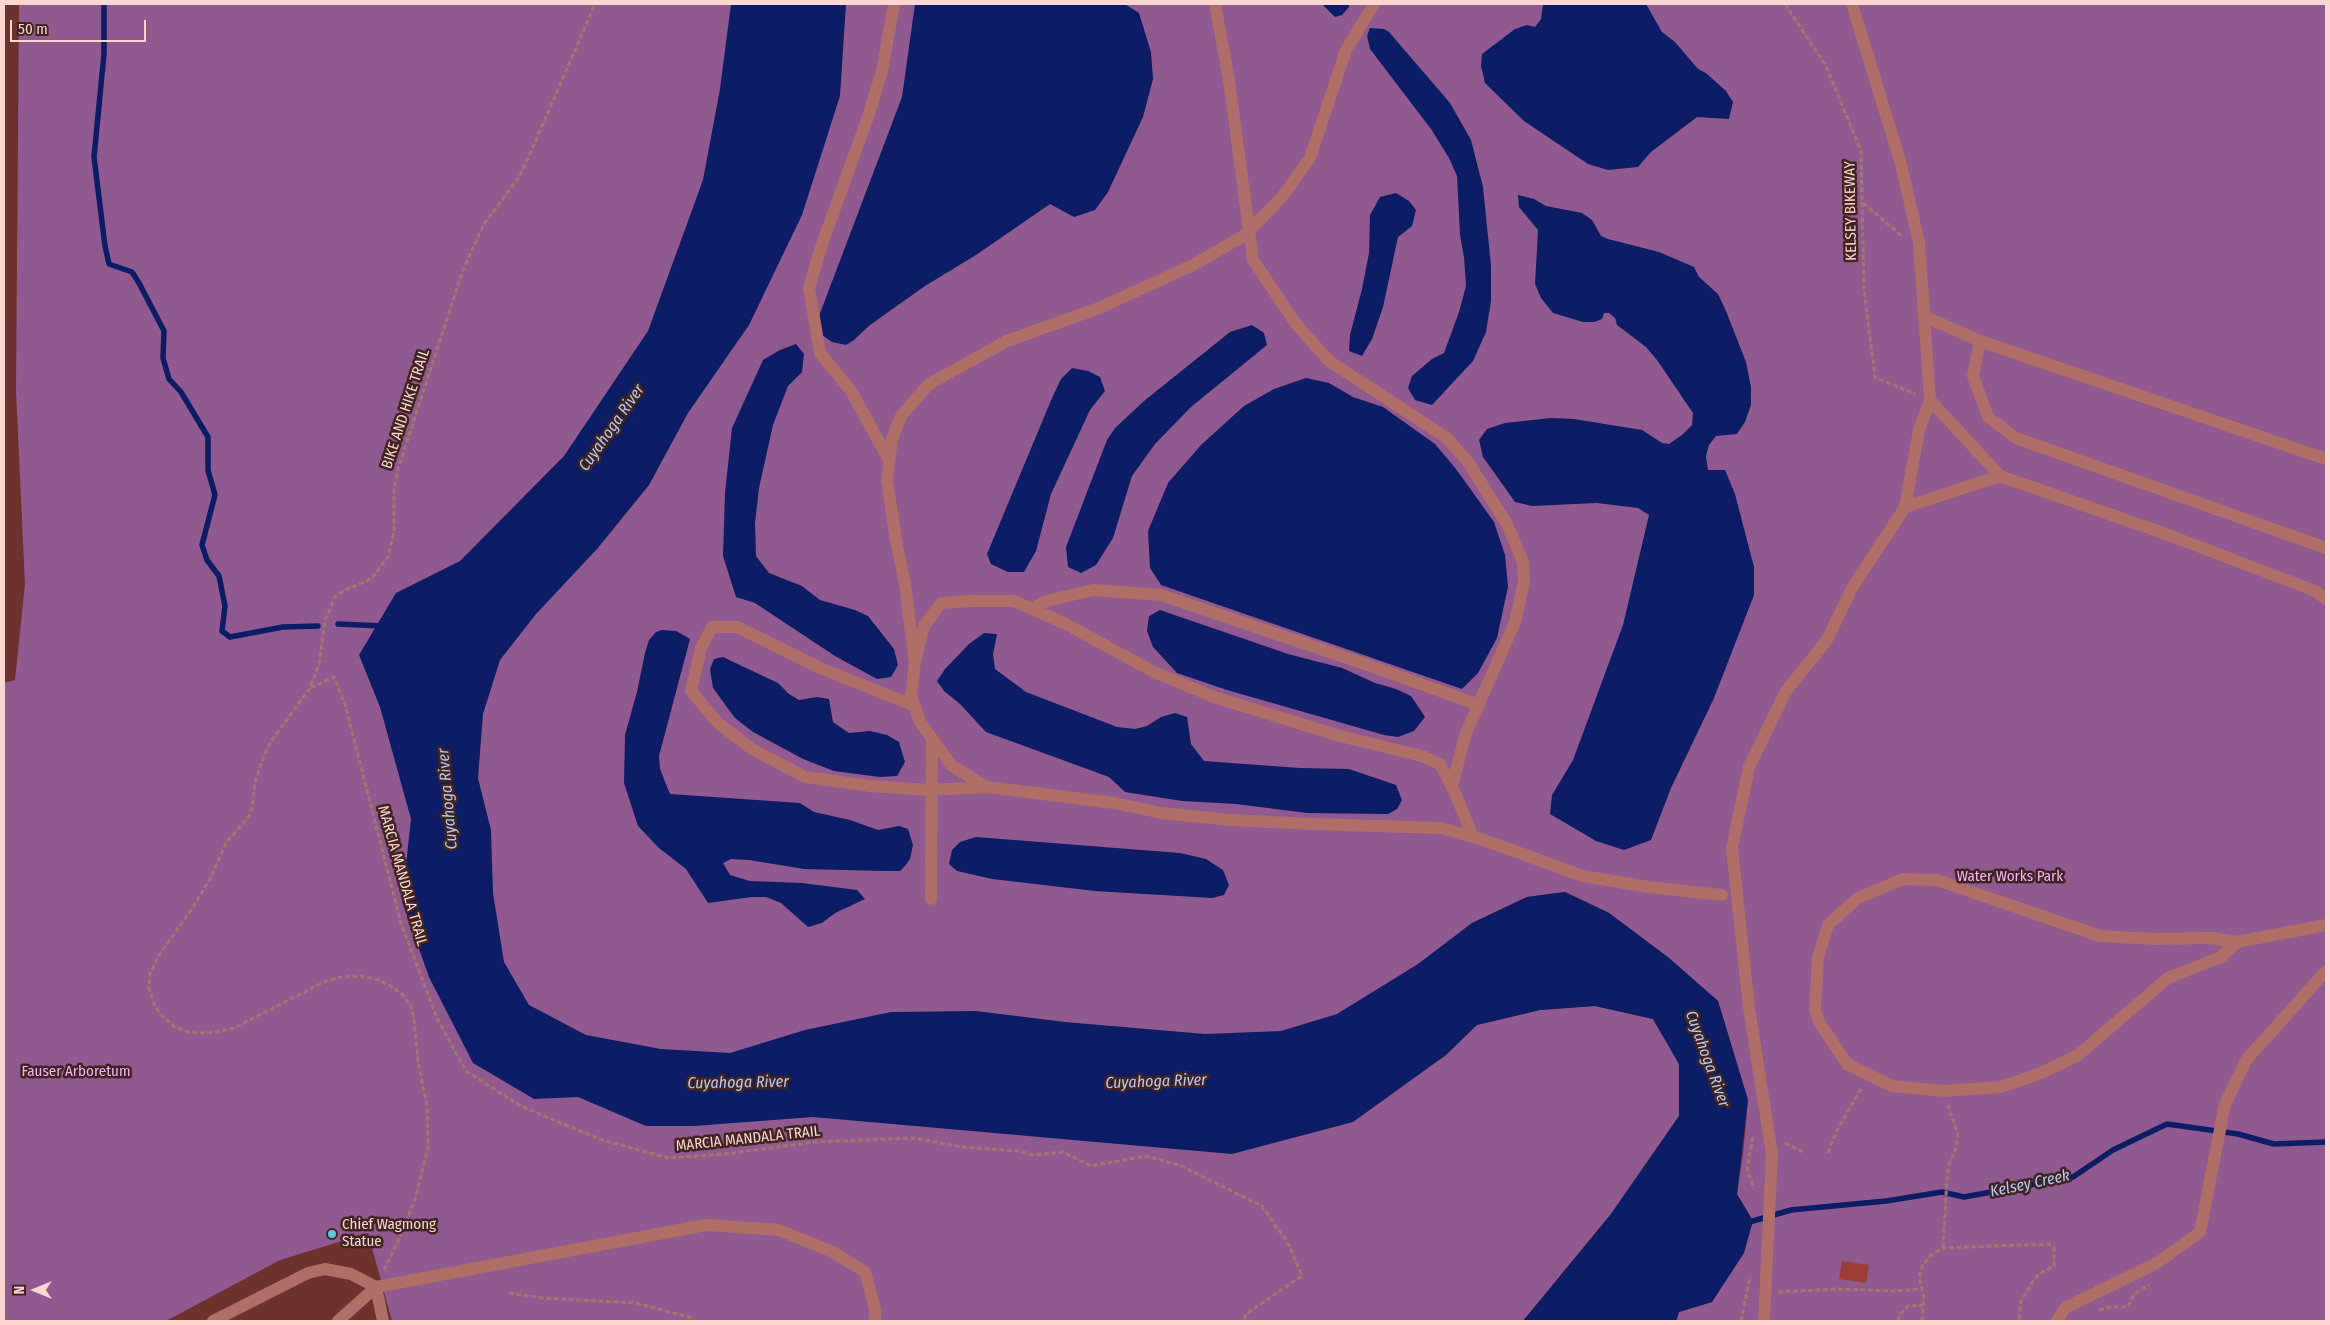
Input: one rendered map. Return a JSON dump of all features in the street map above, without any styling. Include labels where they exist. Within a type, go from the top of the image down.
[{"type":"street","points":[[889,460],[851,391],[820,353],[809,288],[880,80],[894,4]]},
{"type":"street","points":[[1215,4],[1229,80],[1253,260],[1296,324],[1328,361],[1447,438],[1468,462],[1507,524],[1523,562],[1524,581],[1515,622],[1466,733],[1452,786]]},
{"type":"street","points":[[915,662],[905,584],[887,480],[892,439],[902,416],[929,384],[1007,341],[1099,308],[1193,265],[1245,235],[1282,197],[1310,158],[1346,50],[1374,4]]},
{"type":"street","points":[[1764,1321],[1772,1154],[1749,1008],[1732,848],[1749,766],[1786,692],[1827,640],[1852,588],[1905,507],[1919,430],[1930,400],[1920,251],[1901,164],[1852,4]]},
{"type":"street","points":[[1924,316],[1980,341],[2326,459]]},
{"type":"street","points":[[1980,341],[1973,376],[1988,417],[2016,438],[2326,548]]},
{"type":"street","points":[[1930,400],[2000,476],[2166,534],[2315,591],[2326,599]]},
{"type":"street","points":[[1905,507],[2000,476]]},
{"type":"street","points":[[1032,609],[1046,602],[1093,590],[1160,595],[1479,705]]},
{"type":"street","points":[[987,786],[952,766],[920,722],[911,695],[915,662],[924,626],[941,603],[970,601],[1014,602],[1064,623],[1154,672],[1214,697],[1340,736],[1422,756],[1440,764],[1452,786],[1473,837]]},
{"type":"street","points":[[914,706],[820,668],[737,627],[712,627],[701,648],[691,690],[718,723],[752,749],[805,777],[871,786],[931,789],[987,786],[1114,803],[1172,814],[1312,824],[1441,828],[1473,837],[1583,876],[1649,887],[1722,895]]},
{"type":"street","points":[[931,899],[932,740]]},
{"type":"street","points":[[2237,942],[2221,957],[2168,978],[2078,1055],[2041,1073],[2001,1087],[1944,1090],[1892,1086],[1847,1064],[1820,1023],[1815,1011],[1818,957],[1828,925],[1833,918],[1858,898],[1903,879],[1937,880],[2100,936],[2211,938],[2237,942],[2326,925]]},
{"type":"street","points":[[2057,1321],[2065,1308],[2157,1263],[2200,1232],[2225,1104],[2247,1059],[2326,971]]},
{"type":"street","points":[[338,1321],[376,1287],[706,1225],[779,1230],[833,1252],[865,1272],[875,1309],[875,1321]]},
{"type":"street","points":[[213,1321],[308,1273],[325,1269],[351,1274],[376,1287]]},
{"type":"street","points":[[376,1287],[383,1321]]},
{"type":"path","name":"BIKE AND HIKE TRAIL","points":[[376,1287],[412,1207],[428,1148],[427,1106],[417,1055],[411,1007],[403,996],[391,986],[379,980],[362,976],[342,977],[326,982],[234,1028],[216,1032],[188,1032],[174,1026],[161,1014],[153,1002],[149,988],[150,974],[158,957],[198,900],[210,879],[227,841],[247,819],[252,809],[255,782],[265,754],[272,740],[310,688],[319,664],[325,620],[335,597],[345,590],[371,579],[388,557],[394,531],[394,490],[398,469],[463,270],[484,224],[519,177],[595,4]]},
{"type":"path","name":"KELSEY BIKEWAY","points":[[1784,4],[1826,66],[1861,150],[1864,289],[1875,377],[1930,400]]},
{"type":"path","points":[[1863,203],[1920,251]]},
{"type":"path","name":"MARCIA MANDALA TRAIL","points":[[310,688],[334,677],[345,704],[401,923],[437,1018],[466,1072],[519,1104],[569,1126],[602,1140],[668,1158],[724,1154],[816,1142],[914,1138],[962,1148],[1019,1151],[1033,1155],[1063,1152],[1091,1166],[1146,1156],[1179,1165],[1262,1206],[1289,1245],[1302,1276],[1246,1314],[1244,1321]]},
{"type":"path","points":[[1828,1153],[1836,1132],[1869,1075]]},
{"type":"path","points":[[1943,1248],[1947,1179],[1949,1164],[1956,1152],[1958,1135],[1944,1090]]},
{"type":"path","points":[[1754,1130],[1747,1169],[1756,1193]]},
{"type":"path","points":[[1922,1321],[1922,1289],[1919,1277],[1923,1266],[1931,1255],[1943,1248],[2049,1244],[2054,1248],[2054,1266],[2039,1274],[2021,1301],[2019,1321]]},
{"type":"path","points":[[1777,1292],[1836,1289],[1896,1291],[1922,1289]]},
{"type":"path","points":[[509,1293],[543,1298],[636,1303],[689,1317],[695,1321]]},
{"type":"path","points":[[1898,1321],[1900,1314],[1908,1306],[1923,1305]]},
{"type":"green space","points":[[19,4],[2326,4],[2326,1321],[1676,1321],[1679,1312],[1712,1302],[1753,1221],[1737,1194],[1748,1100],[1718,1001],[1669,958],[1609,913],[1565,892],[1527,897],[1472,923],[1419,964],[1477,1025],[1540,1010],[1595,1006],[1653,1019],[1679,1064],[1679,1116],[1611,1214],[1523,1321],[392,1321],[368,1233],[280,1260],[166,1321],[4,1321],[4,683],[15,680],[25,584],[16,391]]},
{"type":"water","name":"Cuyahoga River","points":[[731,4],[846,4],[840,96],[802,215],[749,325],[688,413],[649,485],[597,549],[536,614],[500,660],[483,714],[478,778],[491,830],[493,893],[504,962],[529,1005],[586,1035],[661,1049],[730,1053],[805,1030],[891,1012],[976,1011],[1065,1022],[1205,1034],[1281,1031],[1337,1014],[1418,964],[1472,923],[1527,897],[1565,892],[1609,913],[1669,958],[1718,1001],[1748,1100],[1737,1194],[1753,1221],[1744,1253],[1712,1302],[1679,1312],[1676,1321],[1523,1321],[1611,1214],[1679,1116],[1679,1064],[1653,1019],[1595,1006],[1540,1010],[1477,1025],[1446,1055],[1353,1122],[1232,1154],[813,1117],[694,1126],[646,1126],[578,1097],[534,1099],[473,1063],[429,977],[402,901],[411,819],[380,707],[359,655],[396,593],[460,561],[564,456],[648,331],[703,180],[720,89]]},
{"type":"water","points":[[915,4],[1125,4],[1139,13],[1151,52],[1153,79],[1143,117],[1108,192],[1095,210],[1074,217],[1050,204],[976,255],[925,286],[870,325],[854,340],[846,345],[832,342],[822,335],[819,316],[902,97]]},
{"type":"water","points":[[1322,4],[1349,4],[1349,7],[1342,15],[1335,17]]},
{"type":"water","points":[[1543,4],[1646,4],[1662,32],[1675,42],[1698,69],[1706,73],[1726,91],[1733,102],[1729,119],[1697,117],[1651,152],[1638,167],[1608,170],[1588,164],[1524,121],[1485,83],[1481,66],[1482,54],[1515,29],[1527,25],[1535,27],[1541,19]]},
{"type":"water","points":[[1370,28],[1384,29],[1389,32],[1450,103],[1471,140],[1483,187],[1491,266],[1491,301],[1486,332],[1473,361],[1432,405],[1415,400],[1408,388],[1412,376],[1432,359],[1444,353],[1466,286],[1460,235],[1457,176],[1449,158],[1431,129],[1370,49],[1367,36]]},
{"type":"water","points":[[1396,193],[1409,201],[1416,210],[1412,226],[1398,237],[1383,307],[1372,339],[1362,356],[1349,351],[1350,335],[1369,253],[1370,215],[1380,197]]},
{"type":"water","points":[[1518,195],[1534,199],[1546,206],[1582,213],[1592,220],[1601,236],[1659,252],[1694,267],[1699,277],[1718,294],[1746,362],[1751,387],[1751,405],[1745,422],[1737,434],[1716,436],[1709,445],[1706,456],[1708,470],[1725,470],[1735,494],[1754,567],[1754,595],[1714,698],[1671,788],[1651,840],[1624,850],[1596,841],[1550,814],[1552,795],[1573,760],[1623,625],[1649,515],[1638,508],[1597,503],[1532,506],[1515,502],[1483,457],[1479,440],[1487,429],[1505,423],[1551,418],[1574,419],[1642,430],[1662,443],[1669,444],[1692,425],[1693,413],[1657,360],[1646,347],[1617,325],[1615,318],[1609,313],[1604,313],[1602,319],[1594,322],[1583,322],[1553,313],[1541,298],[1535,284],[1538,230],[1519,207]]},
{"type":"water","points":[[1252,325],[1264,333],[1267,345],[1191,407],[1155,444],[1132,476],[1113,538],[1096,565],[1081,573],[1068,567],[1066,547],[1107,440],[1115,428],[1144,401],[1230,332]]},
{"type":"water","points":[[796,344],[804,354],[802,372],[788,386],[773,425],[759,488],[755,523],[756,556],[769,573],[802,586],[820,600],[855,610],[868,616],[894,649],[898,665],[891,677],[877,679],[835,656],[755,603],[736,597],[723,556],[725,493],[732,428],[763,360],[780,350]]},
{"type":"water","points":[[1072,368],[1088,371],[1100,377],[1105,391],[1090,410],[1051,494],[1036,551],[1024,572],[1008,572],[991,564],[987,554],[1052,398],[1061,379]]},
{"type":"water","points":[[1306,378],[1329,383],[1353,397],[1383,407],[1435,444],[1456,469],[1494,522],[1505,555],[1508,587],[1497,638],[1478,673],[1462,689],[1161,585],[1150,568],[1148,531],[1168,483],[1201,445],[1244,406],[1274,389]]},
{"type":"water","points":[[1160,610],[1288,654],[1342,668],[1375,683],[1396,689],[1411,696],[1425,717],[1414,731],[1398,737],[1384,735],[1227,690],[1177,673],[1153,647],[1147,631],[1149,616]]},
{"type":"water","points":[[662,630],[676,631],[690,639],[659,756],[660,769],[670,794],[800,803],[814,812],[850,820],[878,830],[899,826],[908,829],[913,845],[910,859],[905,866],[900,871],[884,871],[804,869],[731,859],[723,863],[730,875],[750,881],[802,883],[857,890],[865,899],[835,913],[822,923],[808,927],[781,903],[766,897],[708,903],[686,869],[659,848],[638,826],[624,783],[625,735],[645,653],[649,640],[656,632]]},
{"type":"water","points":[[984,633],[997,634],[993,654],[995,669],[1026,692],[1117,727],[1135,729],[1147,726],[1161,717],[1175,713],[1187,717],[1191,744],[1204,761],[1300,768],[1349,769],[1396,785],[1402,800],[1397,809],[1388,814],[1307,813],[1236,804],[1182,801],[1125,792],[1109,777],[986,732],[960,704],[944,691],[937,681],[945,669],[969,644]]},
{"type":"water","points":[[723,657],[778,683],[789,694],[799,700],[817,697],[829,699],[833,722],[849,733],[870,731],[887,735],[899,742],[905,762],[897,776],[880,777],[834,771],[803,759],[753,732],[735,718],[713,688],[710,669],[714,659]]},
{"type":"water","points":[[976,837],[1180,853],[1206,859],[1223,870],[1229,885],[1224,895],[1212,898],[1095,891],[992,879],[957,871],[949,864],[952,850],[960,842]]},
{"type":"building","points":[[1842,1261],[1869,1265],[1866,1283],[1839,1279]]},
{"type":"waterway","points":[[104,4],[104,54],[94,157],[105,246],[109,264],[132,272],[139,283],[164,331],[163,358],[169,379],[181,392],[208,437],[208,470],[215,495],[202,545],[207,560],[219,576],[225,606],[222,631],[230,637],[283,627],[318,626]]},
{"type":"waterway","points":[[338,624],[383,626]]},
{"type":"waterway","name":"Kelsey Creek","points":[[1753,1221],[1791,1210],[1886,1201],[1942,1192],[1964,1197],[2073,1177],[2113,1150],[2167,1124],[2238,1134],[2274,1144],[2326,1142]]},
{"type":"place","name":"Chief Wagmong Statue","points":[[332,1234]]},
{"type":"park label","name":"Water Works Park","points":[[2010,877]]},
{"type":"park label","name":"Fauser Arboretum","points":[[76,1072]]}]
